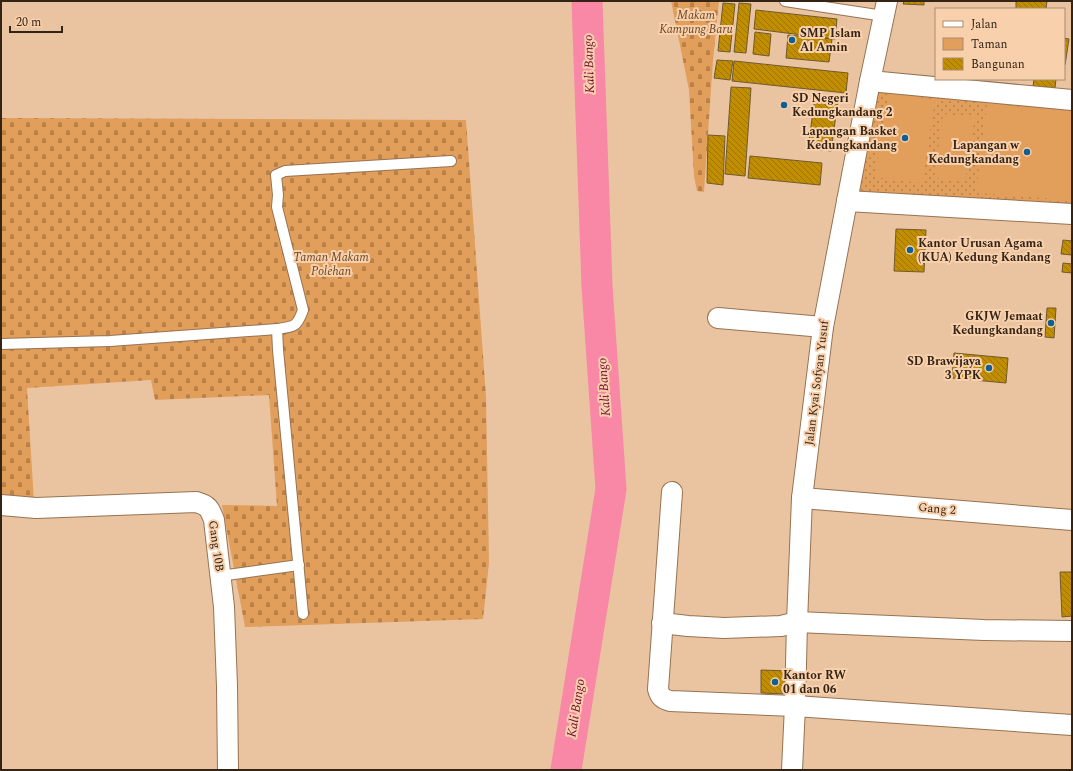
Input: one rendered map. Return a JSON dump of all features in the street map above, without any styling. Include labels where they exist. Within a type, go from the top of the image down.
[{"type":"street","name":"Jalan Kyai Sofyan Yusuf","points":[[792,770],[802,498],[823,327],[870,81],[886,9]]},
{"type":"street","points":[[870,81],[1072,100]]},
{"type":"street","points":[[847,201],[1072,214]]},
{"type":"street","points":[[718,318],[823,327]]},
{"type":"street","points":[[672,492],[658,689],[661,698],[670,701],[795,706],[1072,725]]},
{"type":"street","name":"Gang 2","points":[[802,498],[1072,520]]},
{"type":"street","name":"Gang 10B","points":[[1,505],[36,508],[196,502],[208,507],[214,520],[224,607],[227,670],[228,770]]},
{"type":"street","points":[[662,623],[724,628],[781,626],[797,622],[984,630],[1072,631]]},
{"type":"lane","points":[[785,1],[886,9]]},
{"type":"lane","points":[[1,344],[110,341],[293,327],[299,321],[303,310],[278,207],[276,175],[285,171],[451,161]]},
{"type":"lane","points":[[277,329],[303,614]]},
{"type":"lane","points":[[220,576],[299,565]]},
{"type":"green space","name":"Makam Kampung Baru","points":[[671,1],[719,1],[713,60],[704,192],[697,191],[694,176],[689,90]]},
{"type":"green space","points":[[879,89],[1072,108],[1072,205],[858,192]]},
{"type":"green space","name":"Lapangan Basket Kedungkandang","points":[[889,93],[935,100],[922,183],[874,177]]},
{"type":"green space","name":"Lapangan w Kedungkandang","points":[[987,104],[1072,111],[1072,200],[976,193]]},
{"type":"green space","points":[[943,114],[975,117],[965,182],[934,178]]},
{"type":"green space","name":"Taman Makam Polehan","points":[[1,118],[466,120],[486,397],[489,563],[483,619],[245,627],[222,505],[277,506],[269,395],[155,400],[151,380],[27,388],[34,502],[1,498]]},
{"type":"building","points":[[904,1],[924,1],[924,5],[903,4]]},
{"type":"building","points":[[1016,1],[1047,1],[1046,8],[1016,8]]},
{"type":"building","points":[[723,3],[735,4],[730,52],[718,51]]},
{"type":"building","points":[[739,3],[751,4],[746,53],[734,52]]},
{"type":"building","points":[[756,10],[837,19],[835,39],[754,29]]},
{"type":"building","points":[[755,32],[771,34],[769,56],[753,54]]},
{"type":"building","points":[[788,35],[832,39],[829,62],[786,58]]},
{"type":"building","points":[[1065,38],[1069,39],[1065,65]]},
{"type":"building","points":[[717,60],[733,61],[730,80],[714,78]]},
{"type":"building","points":[[734,61],[848,73],[846,93],[732,81]]},
{"type":"building","points":[[1034,80],[1056,80],[1055,88],[1033,86]]},
{"type":"building","points":[[731,87],[751,88],[745,176],[725,174]]},
{"type":"building","points":[[815,97],[838,100],[831,151],[808,148]]},
{"type":"building","points":[[708,135],[725,136],[723,185],[707,183]]},
{"type":"building","points":[[750,156],[822,163],[820,185],[748,178]]},
{"type":"building","name":"Kantor Urusan Agama (KUA) Kedung Kandang","points":[[896,229],[926,230],[924,272],[894,271]]},
{"type":"building","points":[[1063,240],[1072,241],[1072,255],[1061,254]]},
{"type":"building","points":[[1063,263],[1072,264],[1072,273],[1062,272]]},
{"type":"building","name":"GKJW Jemaat Kedungkandang","points":[[1047,308],[1056,308],[1054,338],[1045,337]]},
{"type":"building","points":[[954,353],[1008,358],[1006,383],[952,378]]},
{"type":"building","points":[[1060,572],[1072,572],[1072,616],[1062,617]]},
{"type":"building","name":"Kantor RW 01 dan 06","points":[[761,670],[790,671],[789,694],[761,693]]},
{"type":"waterway","name":"Kali Bango","points":[[566,770],[611,489],[597,286],[587,1]]},
{"type":"place","name":"SMP Islam Al Amin","points":[[792,40]]},
{"type":"place","name":"SD Negeri Kedungkandang 2","points":[[784,105]]},
{"type":"place","name":"Lapangan Basket Kedungkandang","points":[[905,138]]},
{"type":"place","name":"Lapangan w Kedungkandang","points":[[1027,152]]},
{"type":"place","name":"Kantor Urusan Agama (KUA) Kedung Kandang","points":[[910,250]]},
{"type":"place","name":"GKJW Jemaat Kedungkandang","points":[[1051,323]]},
{"type":"place","name":"SD Brawijaya 3 YPK","points":[[989,368]]},
{"type":"place","name":"Kantor RW 01 dan 06","points":[[775,682]]}]
